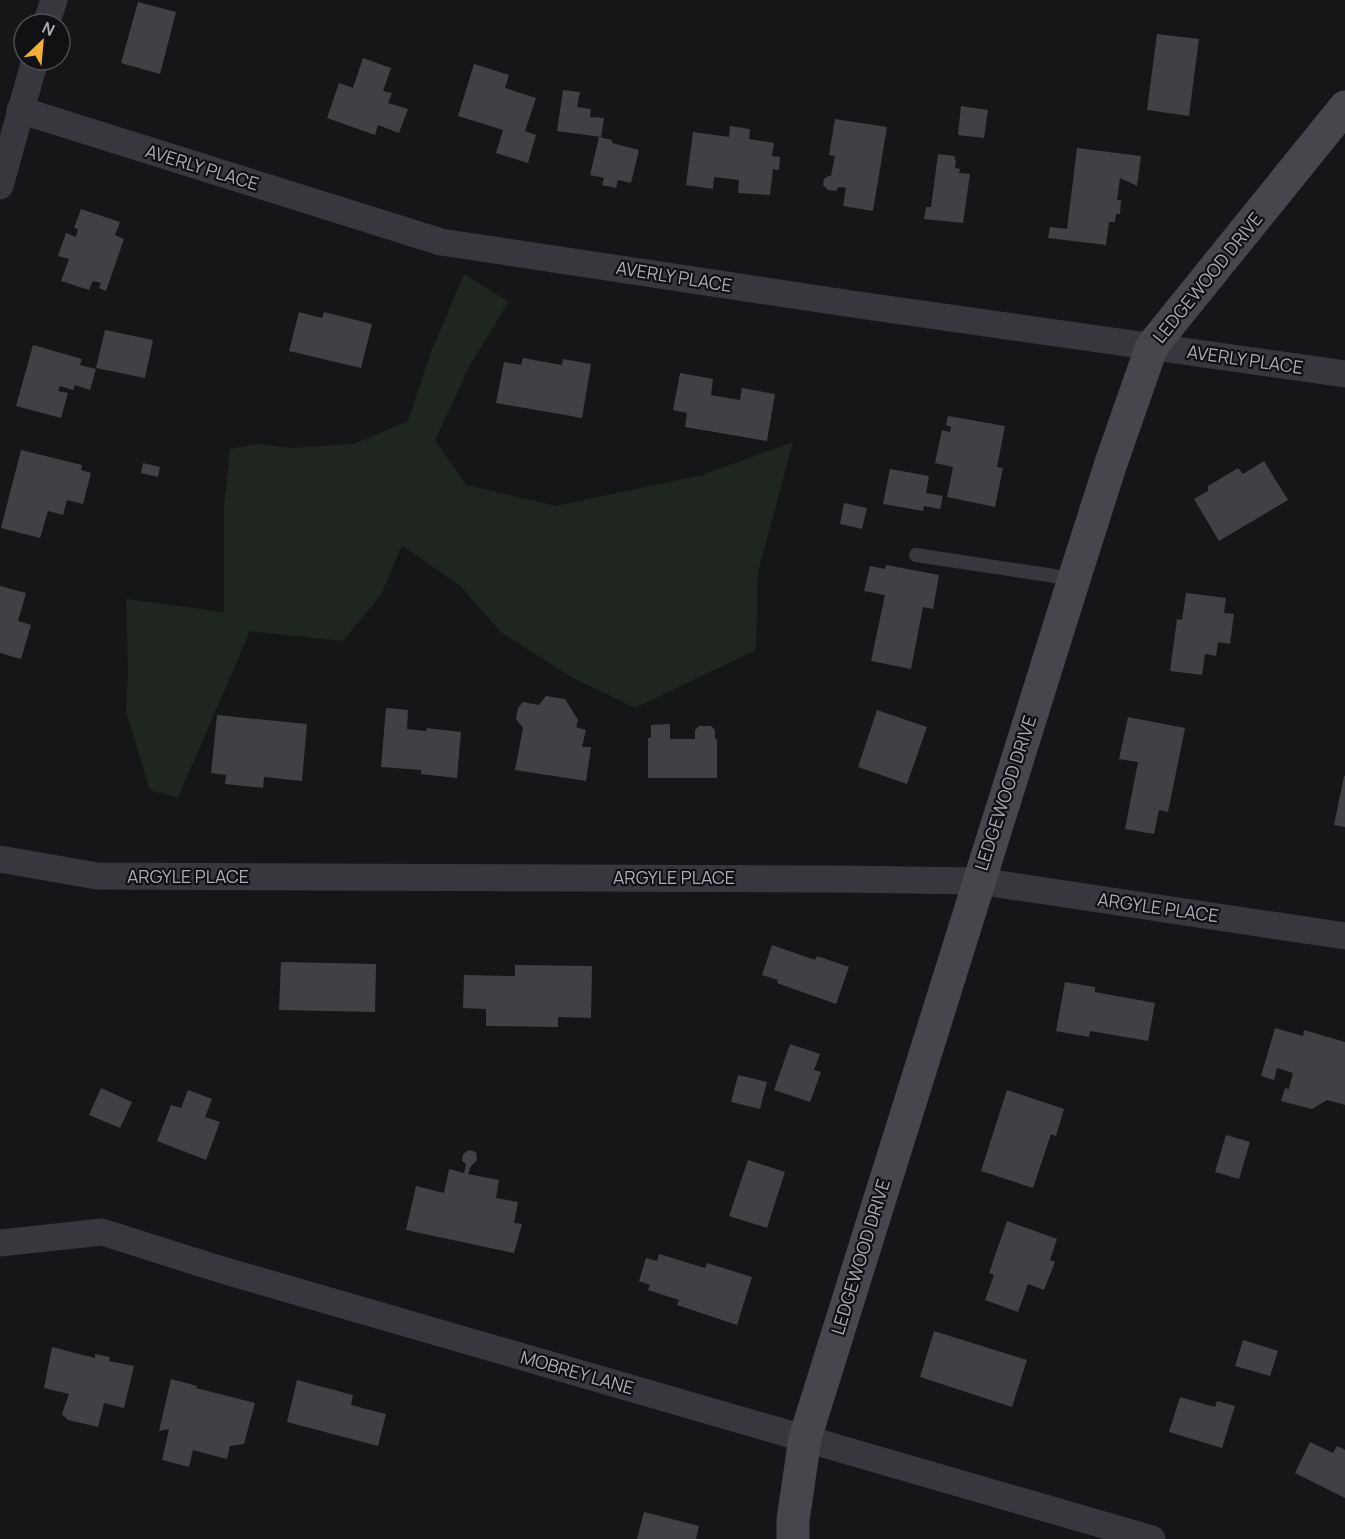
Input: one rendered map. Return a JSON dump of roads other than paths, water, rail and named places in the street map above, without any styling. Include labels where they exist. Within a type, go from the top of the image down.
[{"type":"street","points":[[0,186],[31,72]]},
{"type":"street","name":"LEDGEWOOD DRIVE","points":[[793,1539],[793,1520],[805,1438],[978,881],[1111,463],[1152,346],[1345,107]]},
{"type":"street","name":"AVERLY PLACE","points":[[20,110],[441,242],[852,304],[1345,374]]},
{"type":"street","name":"ARGYLE PLACE","points":[[0,859],[97,876],[978,881],[1345,936]]},
{"type":"street","name":"MOBREY LANE","points":[[0,1243],[102,1232],[219,1269],[1152,1539]]},
{"type":"lane","points":[[916,555],[1074,579]]}]
